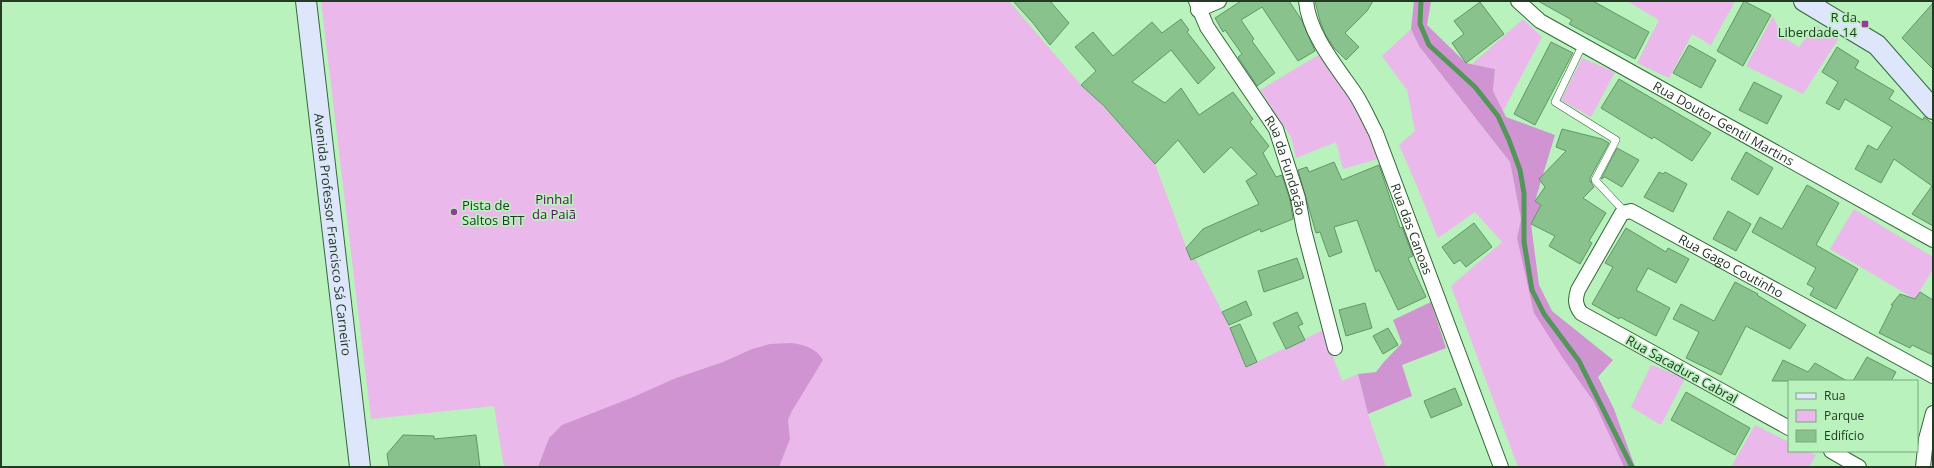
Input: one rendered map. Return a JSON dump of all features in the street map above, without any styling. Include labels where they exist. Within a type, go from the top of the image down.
[{"type":"main road","name":"Avenida Professor Francisco Sá Carneiro","points":[[306,1],[360,467]]},
{"type":"main road","points":[[1804,1],[1877,46],[1933,109]]},
{"type":"street","points":[[1197,6],[1219,1]]},
{"type":"street","name":"Rua das Canoas","points":[[1306,1],[1307,14],[1331,61],[1355,93],[1376,133],[1501,467]]},
{"type":"street","name":"Rua Doutor Gentil Martins","points":[[1518,1],[1540,21],[1933,240]]},
{"type":"street","name":"Rua da Fundação","points":[[1197,6],[1207,27],[1276,130],[1298,198],[1304,230],[1335,348]]},
{"type":"street","name":"Rua Gago Coutinho","points":[[1625,212],[1631,211],[1933,376]]},
{"type":"street","name":"Rua Sacadura Cabral","points":[[1625,212],[1620,216],[1578,290],[1576,297],[1577,308],[1581,313],[1788,427]]},
{"type":"street","points":[[1923,467],[1926,439],[1933,413]]},
{"type":"street","points":[[1832,452],[1859,467]]},
{"type":"lane","points":[[1582,44],[1555,102],[1616,140],[1595,180],[1625,212]]},
{"type":"green space","name":"Pinhal da Paiã","points":[[321,1],[1009,1],[1081,85],[1104,107],[1155,164],[1191,260],[1195,258],[1229,325],[1246,367],[1323,330],[1342,381],[1358,374],[1368,414],[1386,467],[779,467],[790,439],[788,420],[792,410],[823,360],[752,349],[723,362],[676,378],[549,438],[538,467],[504,467],[494,406],[371,419]]},
{"type":"green space","points":[[1627,1],[1735,1],[1711,45],[1692,34],[1669,78],[1637,63],[1659,20]]},
{"type":"green space","points":[[1773,16],[1782,36],[1799,47],[1815,25],[1839,38],[1803,94],[1746,66]]},
{"type":"green space","points":[[1523,19],[1542,37],[1503,111],[1493,91],[1495,69],[1472,64]]},
{"type":"green space","points":[[1411,29],[1419,46],[1510,162],[1521,219],[1517,238],[1564,360],[1594,402],[1624,467],[1518,467],[1451,286],[1502,242],[1475,212],[1438,238],[1399,145],[1415,131],[1407,90],[1382,56]]},
{"type":"green space","points":[[1320,54],[1367,122],[1381,158],[1343,169],[1336,142],[1296,158],[1291,137],[1260,90]]},
{"type":"green space","points":[[1582,58],[1615,72],[1591,117],[1561,100]]},
{"type":"green space","points":[[1854,209],[1933,257],[1933,269],[1915,299],[1830,249]]},
{"type":"green space","points":[[1651,365],[1685,378],[1661,425],[1631,407]]},
{"type":"green space","points":[[1755,425],[1788,442],[1788,452],[1809,452],[1816,455],[1809,467],[1731,467]]},
{"type":"shaded area","points":[[1414,1],[1431,1],[1427,25],[1466,63],[1495,69],[1493,91],[1506,117],[1555,135],[1535,201],[1541,205],[1531,224],[1539,285],[1552,311],[1613,360],[1598,377],[1614,409],[1635,467],[1624,467],[1594,402],[1564,360],[1534,313],[1517,238],[1521,219],[1510,162],[1419,46],[1411,29]]},
{"type":"shaded area","points":[[1431,302],[1446,348],[1402,365],[1412,396],[1368,414],[1358,374],[1376,372],[1402,343],[1393,320]]},
{"type":"shaded area","points":[[791,343],[810,348],[823,360],[788,420],[790,439],[779,467],[538,467],[549,438],[562,425],[631,398],[676,378],[723,362],[752,349],[770,344]]},
{"type":"building","points":[[1013,1],[1050,1],[1069,23],[1050,45]]},
{"type":"building","points":[[1241,1],[1289,1],[1301,19],[1315,51],[1298,61],[1262,7],[1241,20],[1254,39],[1252,41],[1275,73],[1257,86],[1238,57],[1242,54],[1225,30],[1223,32],[1215,18]]},
{"type":"building","points":[[1315,1],[1373,1],[1367,11],[1345,33],[1359,47],[1346,60],[1334,48],[1325,34]]},
{"type":"building","points":[[1538,1],[1593,1],[1649,32],[1635,59],[1569,24],[1572,20]]},
{"type":"building","points":[[1744,1],[1771,15],[1743,66],[1717,51]]},
{"type":"building","points":[[1480,2],[1504,34],[1466,63],[1452,43],[1464,34],[1454,21]]},
{"type":"building","points":[[1933,3],[1933,69],[1902,38]]},
{"type":"building","points":[[1181,19],[1189,30],[1187,32],[1215,68],[1198,84],[1171,50],[1132,82],[1165,103],[1181,88],[1199,115],[1233,92],[1253,119],[1250,122],[1269,146],[1263,153],[1276,177],[1282,175],[1290,200],[1293,219],[1261,232],[1260,229],[1191,260],[1186,248],[1203,229],[1259,204],[1246,181],[1257,174],[1231,147],[1204,173],[1178,140],[1155,164],[1104,106],[1081,85],[1096,71],[1075,47],[1093,32],[1113,56],[1152,22],[1162,33]]},
{"type":"building","points":[[1551,42],[1573,53],[1535,125],[1514,114]]},
{"type":"building","points":[[1689,45],[1716,60],[1701,88],[1673,73]]},
{"type":"building","points":[[1837,47],[1859,61],[1855,68],[1894,91],[1889,99],[1923,120],[1924,117],[1933,124],[1933,226],[1912,214],[1932,186],[1894,159],[1881,183],[1855,169],[1868,145],[1877,150],[1892,127],[1845,99],[1839,110],[1826,103],[1838,82],[1822,72]]},
{"type":"building","points":[[1619,79],[1711,133],[1692,161],[1654,137],[1652,139],[1601,108]]},
{"type":"building","points":[[1754,82],[1782,96],[1767,124],[1739,110]]},
{"type":"building","points":[[1562,129],[1602,139],[1609,143],[1590,178],[1590,181],[1594,187],[1583,198],[1606,213],[1589,241],[1592,243],[1580,264],[1549,246],[1555,236],[1531,224],[1541,205],[1535,201],[1545,187],[1539,179],[1566,151],[1556,147]]},
{"type":"building","points":[[1617,148],[1639,160],[1622,187],[1605,177],[1601,179]]},
{"type":"building","points":[[1746,152],[1773,168],[1758,195],[1731,179]]},
{"type":"building","points":[[1334,162],[1342,180],[1379,165],[1400,228],[1402,227],[1413,256],[1408,258],[1426,297],[1398,310],[1379,270],[1376,272],[1357,220],[1334,227],[1342,252],[1329,257],[1320,232],[1316,233],[1298,170],[1307,167],[1309,172]]},
{"type":"building","points":[[1659,172],[1663,174],[1665,172],[1687,184],[1673,212],[1644,197]]},
{"type":"building","points":[[1807,185],[1839,203],[1816,245],[1858,269],[1836,309],[1810,295],[1814,288],[1807,284],[1816,268],[1752,232],[1760,217],[1782,229]]},
{"type":"building","points":[[1728,211],[1751,224],[1736,251],[1713,239]]},
{"type":"building","points":[[1474,223],[1492,247],[1466,267],[1460,260],[1454,264],[1442,247]]},
{"type":"building","points":[[1626,228],[1666,252],[1668,248],[1689,259],[1676,283],[1648,268],[1636,290],[1670,308],[1656,336],[1620,317],[1619,319],[1592,304],[1613,267],[1605,263]]},
{"type":"building","points":[[1297,258],[1304,278],[1264,292],[1258,271]]},
{"type":"building","points":[[1735,282],[1758,294],[1757,295],[1806,325],[1790,349],[1746,326],[1721,375],[1686,358],[1699,332],[1673,319],[1681,304],[1714,321]]},
{"type":"building","points":[[1920,292],[1933,300],[1933,355],[1912,345],[1910,348],[1879,333],[1893,305],[1891,305],[1900,294],[1915,299]]},
{"type":"building","points":[[1246,301],[1252,315],[1229,325],[1222,312]]},
{"type":"building","points":[[1365,303],[1372,328],[1346,336],[1339,310]]},
{"type":"building","points":[[1297,312],[1303,324],[1298,326],[1305,340],[1286,349],[1273,323]]},
{"type":"building","points":[[1240,324],[1257,362],[1246,367],[1230,328]]},
{"type":"building","points":[[1388,328],[1398,345],[1383,354],[1373,336]]},
{"type":"building","points":[[1867,357],[1896,372],[1892,380],[1854,380]]},
{"type":"building","points":[[1783,360],[1808,372],[1815,363],[1845,380],[1788,380],[1772,381]]},
{"type":"building","points":[[1455,388],[1462,405],[1431,418],[1424,401]]},
{"type":"building","points":[[1686,392],[1750,428],[1735,455],[1671,420]]},
{"type":"building","points":[[403,435],[434,436],[434,439],[476,435],[480,467],[389,467],[387,454]]},
{"type":"waterway","points":[[1421,1],[1420,24],[1429,45],[1475,87],[1498,116],[1509,140],[1520,170],[1524,193],[1524,242],[1532,290],[1544,314],[1579,361],[1632,467]]},
{"type":"place","name":"R da Liberdade 14","points":[[1865,24]]},
{"type":"place","name":"Pista de Saltos BTT","points":[[454,212]]}]
